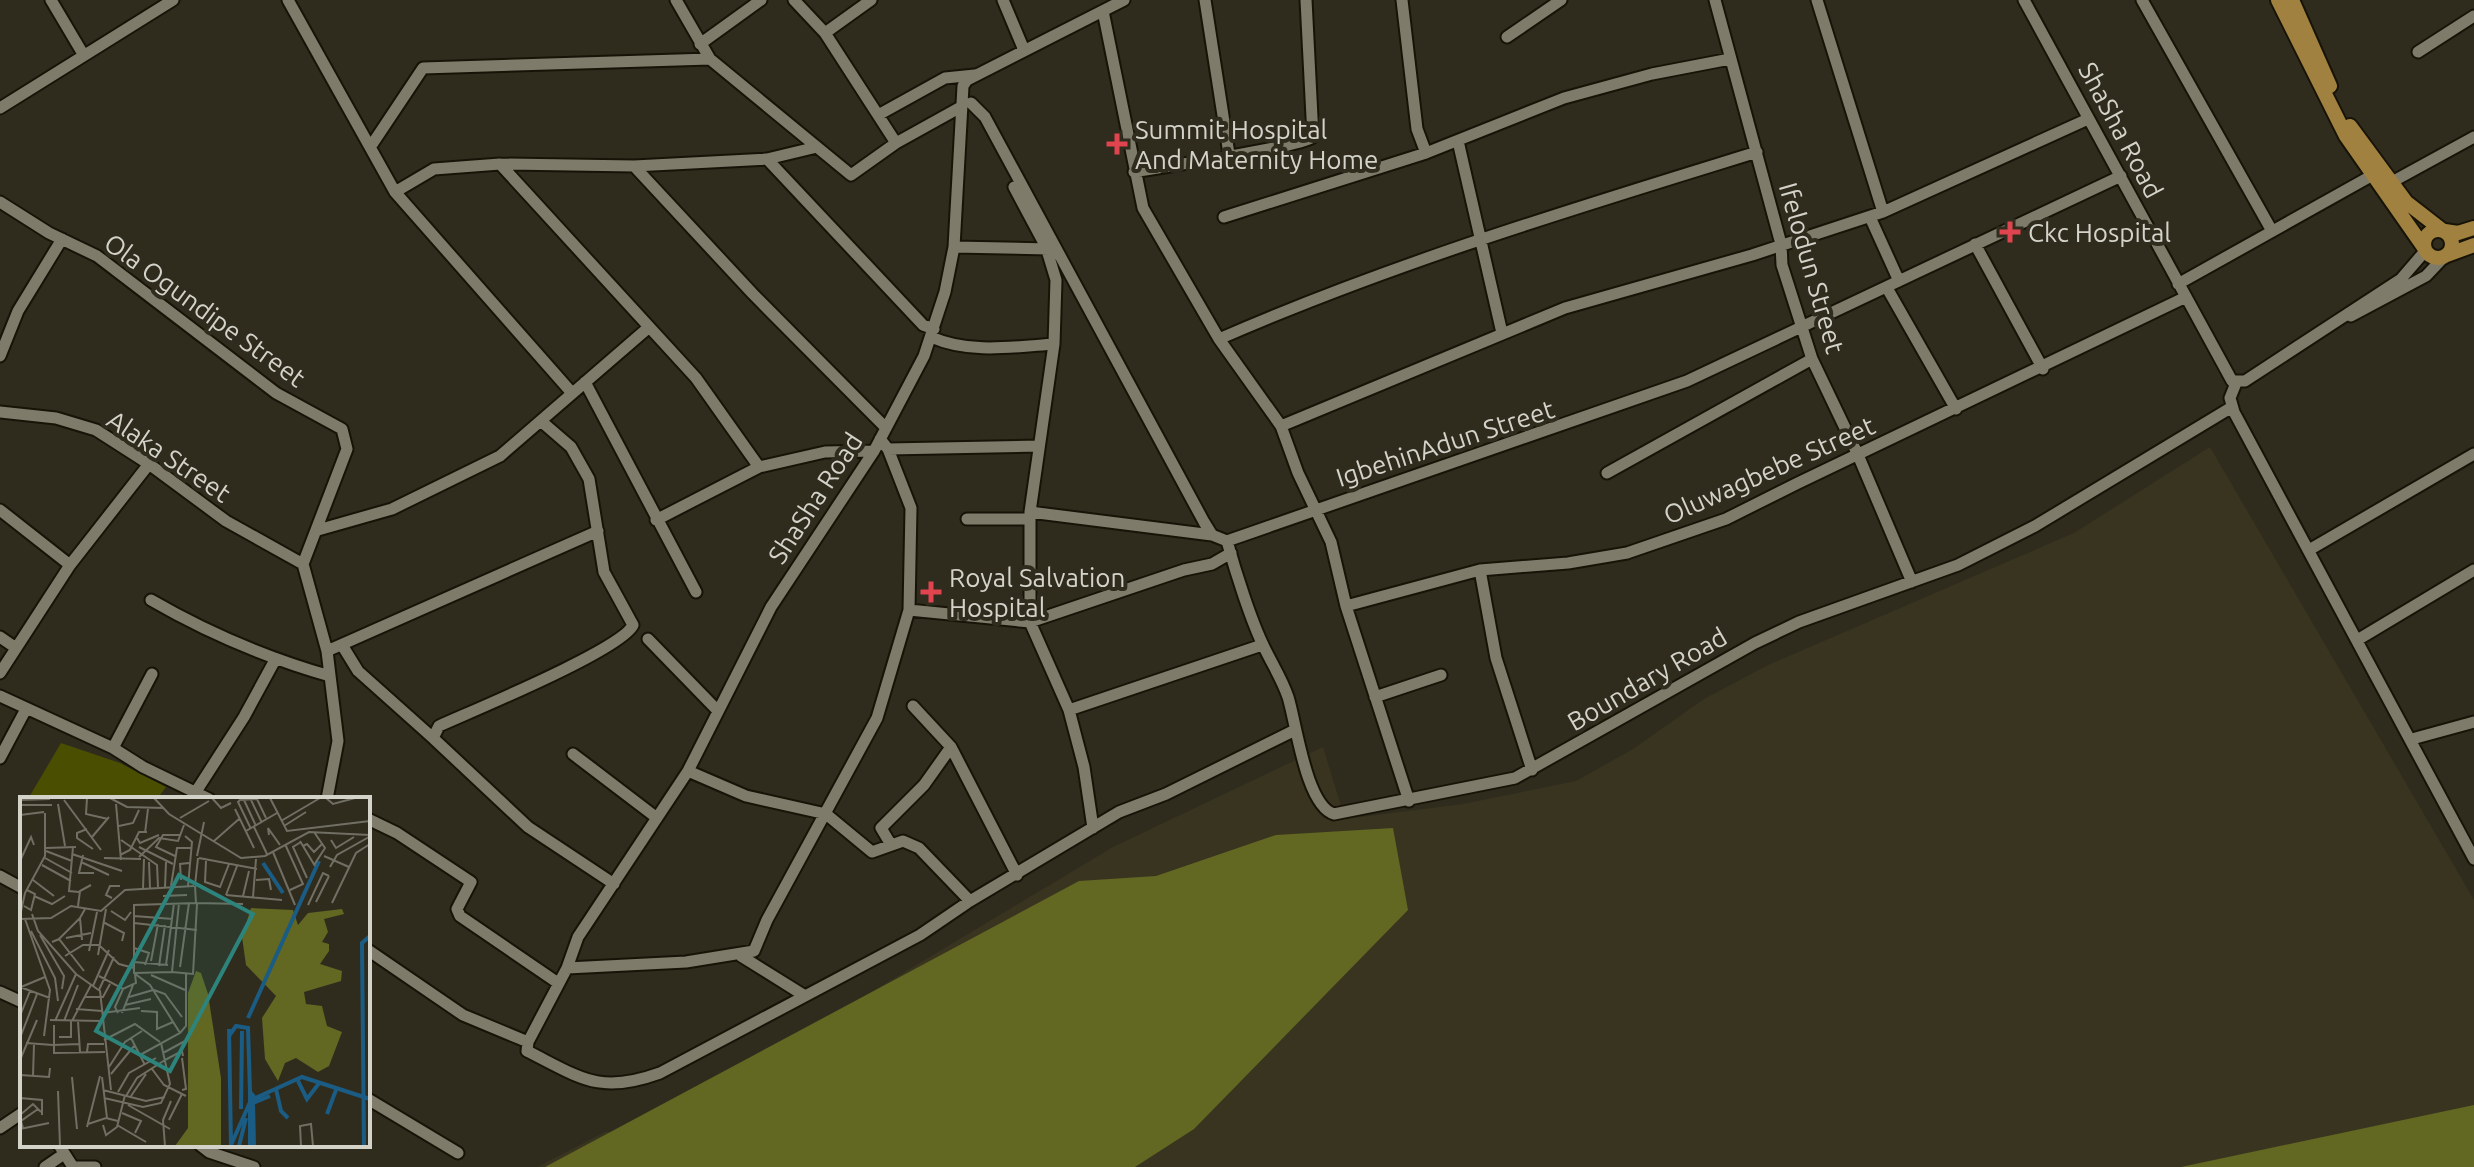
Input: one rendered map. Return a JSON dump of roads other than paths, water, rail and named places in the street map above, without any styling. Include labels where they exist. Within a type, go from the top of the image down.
[{"type":"main road","points":[[2278,0],[2324,95],[2371,176],[2425,249],[2431,256],[2445,256],[2474,245]]},
{"type":"main road","points":[[2292,0],[2335,98],[2390,183],[2406,202],[2444,231],[2452,241],[2445,256]]},
{"type":"main road","points":[[2425,249],[2428,234],[2444,231],[2458,233],[2474,228]]},
{"type":"street","points":[[51,0],[83,54]]},
{"type":"street","points":[[0,108],[172,0]]},
{"type":"street","points":[[288,0],[395,192],[572,393]]},
{"type":"street","points":[[676,0],[710,59],[851,175],[896,143],[965,106]]},
{"type":"street","points":[[700,44],[761,0]]},
{"type":"street","points":[[794,0],[825,33],[896,143]]},
{"type":"street","points":[[825,33],[871,0]]},
{"type":"street","points":[[1003,0],[1024,50]]},
{"type":"street","points":[[1091,0],[1099,13],[1143,208],[1219,339],[1281,426],[1313,509],[1331,542],[1346,606],[1409,801]]},
{"type":"street","name":"ShaSha Road","points":[[528,1042],[567,968],[578,937],[688,771],[771,607],[874,451],[884,444],[884,426],[932,333],[954,247],[965,106],[963,86],[1024,50],[1124,0]]},
{"type":"street","points":[[1205,0],[1229,154]]},
{"type":"street","points":[[1134,172],[1229,154],[1296,146],[1313,137],[1306,0]]},
{"type":"street","points":[[1402,0],[1417,129],[1426,153]]},
{"type":"street","points":[[1507,37],[1561,0]]},
{"type":"street","name":"Ifelodun Street","points":[[1715,0],[1781,244],[1782,265],[1800,330],[1912,582]]},
{"type":"street","points":[[1817,0],[1883,212]]},
{"type":"street","name":"ShaSha Road","points":[[2024,0],[2219,361],[2236,383]]},
{"type":"street","points":[[2142,0],[2272,231]]},
{"type":"street","points":[[2418,52],[2474,16]]},
{"type":"street","points":[[371,146],[421,69],[710,59]]},
{"type":"street","points":[[1224,217],[1426,153],[1564,98],[1652,74],[1730,59]]},
{"type":"street","points":[[880,114],[945,78],[979,75]]},
{"type":"street","points":[[965,106],[985,117],[1046,247],[1056,280],[1054,344],[1030,515],[1030,622],[1069,710],[1086,777],[1093,828]]},
{"type":"street","points":[[965,106],[1004,163],[1057,254],[1212,535],[1229,547]]},
{"type":"street","points":[[1281,426],[1502,333],[1618,291],[1870,217],[2088,119]]},
{"type":"street","points":[[2390,183],[2474,137]]},
{"type":"street","points":[[1458,141],[1478,240],[1502,333]]},
{"type":"street","points":[[395,192],[434,169],[500,164],[634,166],[767,159],[817,147]]},
{"type":"street","points":[[1219,339],[1324,295],[1478,240],[1757,152]]},
{"type":"street","points":[[767,159],[932,333],[956,346],[988,348],[1054,344]]},
{"type":"street","points":[[500,164],[696,378],[759,467]]},
{"type":"street","points":[[634,166],[753,294],[884,426]]},
{"type":"street","name":"IgbehinAdun Street","points":[[1030,622],[1184,570],[1212,564],[1229,547],[1313,509],[1603,413],[1687,381],[2121,176]]},
{"type":"street","points":[[2178,284],[2371,176]]},
{"type":"street","name":"Ola Ogundipe Street","points":[[0,202],[97,256],[276,393],[342,429],[347,449],[303,564]]},
{"type":"street","points":[[1870,217],[1899,281]]},
{"type":"street","points":[[0,356],[18,311],[62,239]]},
{"type":"street","points":[[1975,244],[2043,369]]},
{"type":"street","points":[[954,247],[1046,247],[1057,254]]},
{"type":"street","points":[[2425,249],[2401,279],[2245,381],[2236,383],[2230,398],[2232,407],[2359,639],[2474,859]]},
{"type":"street","points":[[2339,320],[2380,303],[2426,276],[2445,256]]},
{"type":"street","points":[[1887,288],[1956,409]]},
{"type":"street","name":"Oluwagbebe Street","points":[[1346,606],[1480,570],[1568,563],[1627,553],[1686,535],[1764,502],[2186,297]]},
{"type":"street","points":[[318,530],[392,509],[500,456],[648,328]]},
{"type":"street","points":[[1607,473],[1812,359]]},
{"type":"street","points":[[585,382],[696,592]]},
{"type":"street","name":"Boundary Road","points":[[1229,547],[1262,645],[1288,696],[1293,731],[1327,812],[1334,814],[1495,784],[1532,770],[1622,715],[1755,643],[1799,622],[1958,565],[2035,526],[2232,407]]},
{"type":"street","name":"Alaka Street","points":[[0,412],[56,418],[96,430],[149,464],[226,521],[303,564]]},
{"type":"street","points":[[433,738],[439,726],[572,664],[630,631],[631,620],[604,572],[589,479],[571,447],[542,422]]},
{"type":"street","points":[[567,968],[741,956],[754,951],[767,920],[877,718],[909,610],[911,508],[884,444],[1038,446]]},
{"type":"street","points":[[656,520],[759,467],[825,452],[874,451]]},
{"type":"street","points":[[2309,550],[2474,454]]},
{"type":"street","points":[[0,673],[70,565],[149,464]]},
{"type":"street","points":[[0,510],[70,565]]},
{"type":"street","points":[[967,519],[1030,515],[1212,535]]},
{"type":"street","points":[[327,651],[598,531]]},
{"type":"street","points":[[303,564],[327,651],[338,741],[327,797]]},
{"type":"street","points":[[1480,570],[1496,658],[1532,770]]},
{"type":"street","points":[[2359,639],[2474,570]]},
{"type":"street","points":[[151,600],[189,622],[275,660],[330,676]]},
{"type":"street","points":[[909,610],[1030,622]]},
{"type":"street","points":[[0,637],[16,648]]},
{"type":"street","points":[[648,639],[717,710]]},
{"type":"street","points":[[342,645],[353,666],[528,827],[614,884]]},
{"type":"street","points":[[1069,710],[1262,645]]},
{"type":"street","points":[[197,790],[244,717],[275,660]]},
{"type":"street","points":[[113,748],[152,674]]},
{"type":"street","points":[[1375,697],[1441,675]]},
{"type":"street","points":[[0,696],[113,748],[143,767],[206,797]]},
{"type":"street","points":[[913,706],[951,747],[1017,875]]},
{"type":"street","points":[[0,758],[26,709]]},
{"type":"street","points":[[2412,739],[2474,722]]},
{"type":"street","points":[[370,951],[463,1015],[528,1042],[527,1051],[580,1077],[606,1085],[628,1085],[660,1073],[920,935],[970,901],[1119,812],[1166,794],[1293,731]]},
{"type":"street","points":[[890,843],[881,828],[924,785],[951,747]]},
{"type":"street","points":[[573,754],[657,818]]},
{"type":"street","points":[[688,771],[746,796],[826,814],[872,852],[878,853],[890,843],[903,841],[919,848],[970,901]]},
{"type":"street","points":[[370,820],[397,833],[471,882],[457,909],[460,916],[558,983]]},
{"type":"street","points":[[0,876],[20,887]]},
{"type":"street","points":[[741,956],[805,996]]},
{"type":"street","points":[[0,992],[20,1001]]},
{"type":"street","points":[[370,1100],[458,1153]]},
{"type":"street","points":[[0,1128],[20,1114]]},
{"type":"street","points":[[203,1147],[254,1167]]},
{"type":"street","points":[[45,1167],[62,1149],[72,1167],[95,1167]]},
{"type":"place","name":"Summit Hospital And Maternity Home","points":[[1117,144]]},
{"type":"place","name":"Ckc Hospital","points":[[2010,232]]},
{"type":"place","name":"Royal Salvation Hospital","points":[[931,592]]}]
